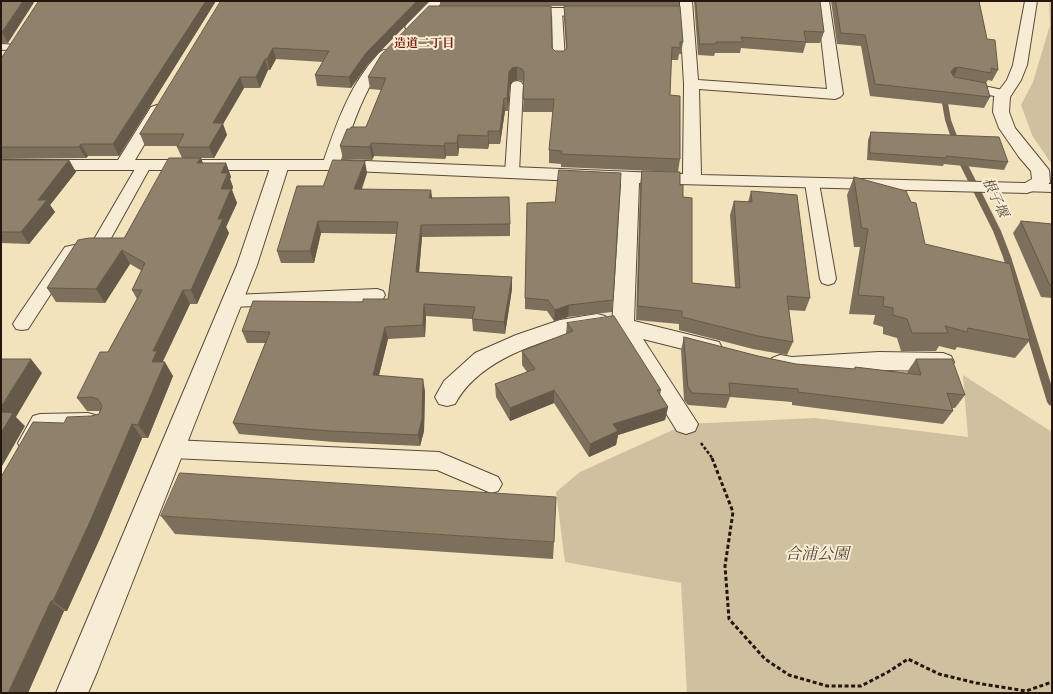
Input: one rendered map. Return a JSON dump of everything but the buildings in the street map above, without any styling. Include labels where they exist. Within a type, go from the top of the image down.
[{"type":"street","points":[[691,84],[835,94],[823,1]]},
{"type":"street","points":[[1,165],[331,165],[630,178],[1027,188],[1041,182],[1040,170],[1025,153],[1007,128],[1002,112],[1002,97],[1014,80],[1020,65],[1031,1]]},
{"type":"street","points":[[640,12],[686,6],[691,84],[692,180]]},
{"type":"street","points":[[331,165],[360,90],[376,64],[427,12],[439,7]]},
{"type":"street","points":[[511,12],[602,12]]},
{"type":"street","points":[[4,62],[23,34]]},
{"type":"street","points":[[124,164],[164,98]]},
{"type":"street","points":[[72,693],[86,662],[247,265],[280,165]]},
{"type":"street","points":[[630,178],[624,322],[686,424]]},
{"type":"street","points":[[447,398],[452,387],[483,359],[524,341],[568,326],[624,322],[730,353]]},
{"type":"street","points":[[760,360],[792,366],[879,362],[944,362]]},
{"type":"lane","points":[[557,12],[560,60]]},
{"type":"lane","points":[[1,47],[15,47]]},
{"type":"lane","points":[[953,84],[1004,94]]},
{"type":"lane","points":[[512,173],[517,85]]},
{"type":"lane","points":[[22,324],[72,252],[100,245],[145,164]]},
{"type":"lane","points":[[812,183],[828,279]]},
{"type":"lane","points":[[1027,188],[1052,188]]},
{"type":"lane","points":[[232,301],[377,295]]},
{"type":"lane","points":[[20,456],[40,422],[101,420]]},
{"type":"lane","points":[[172,449],[439,461],[491,484]]},
{"type":"path","points":[[686,424],[714,460],[733,512],[725,566],[730,619],[765,659],[789,675],[826,686],[861,686],[888,672],[908,659],[939,674],[976,683],[1026,691],[1052,682]]},
{"type":"green space","points":[[1049,1],[1052,1],[1052,165],[1032,135],[1021,105],[1033,82],[1050,25]]},
{"type":"green space","name":"合浦公園","points":[[963,375],[1052,432],[1052,693],[687,693],[681,583],[565,562],[556,492],[580,472],[686,424],[815,418],[968,437]]},
{"type":"waterway","name":"根子堰","points":[[943,92],[948,120],[964,165],[997,231],[1007,257],[1052,402]]},
{"type":"district","name":"造道二丁目","points":[[424,44]]}]
